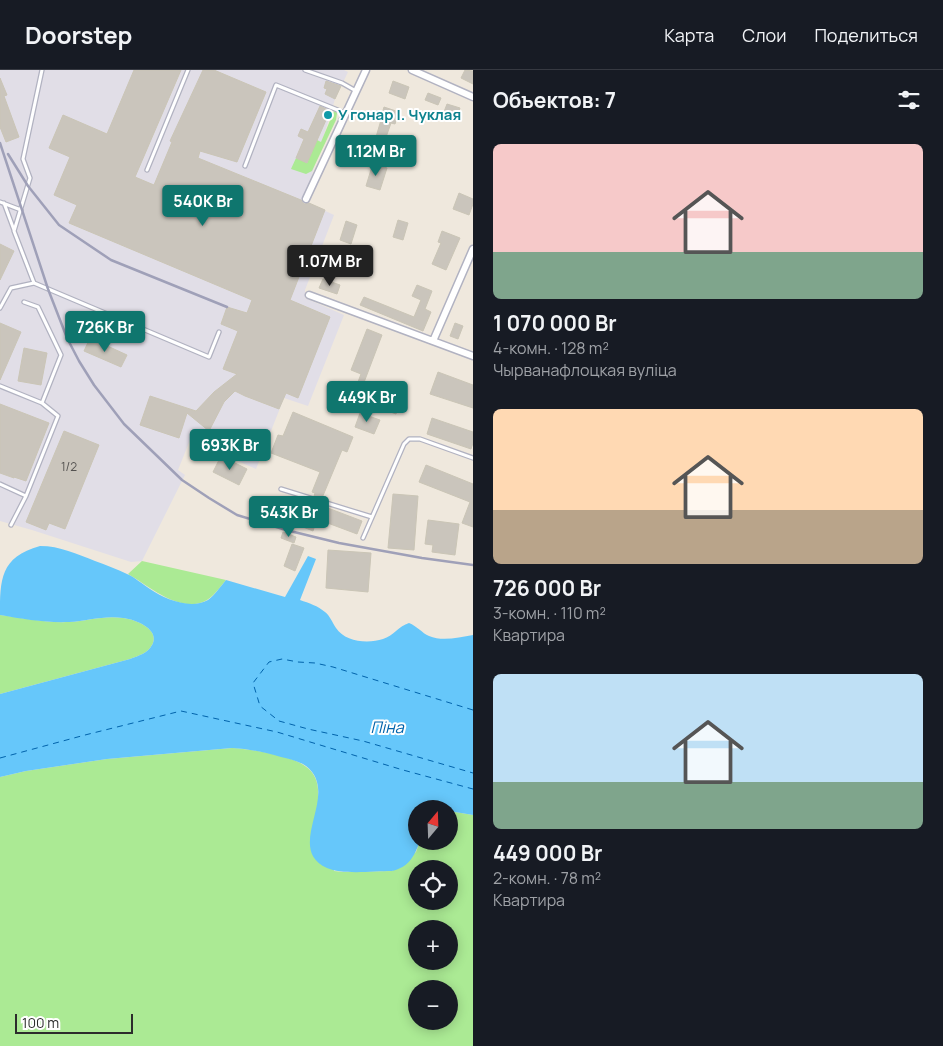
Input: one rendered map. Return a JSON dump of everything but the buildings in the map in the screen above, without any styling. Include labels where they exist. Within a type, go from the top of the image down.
[{"type":"street","points":[[306,199],[366,70]]},
{"type":"street","points":[[412,70],[473,97]]},
{"type":"street","points":[[433,342],[473,248]]},
{"type":"street","points":[[308,295],[473,356]]},
{"type":"lane","points":[[14,231],[30,178],[23,159],[42,70]]},
{"type":"lane","points":[[147,170],[188,70]]},
{"type":"lane","points":[[305,70],[342,83],[356,91]]},
{"type":"lane","points":[[245,166],[276,85],[345,113]]},
{"type":"lane","points":[[2,203],[21,210]]},
{"type":"lane","points":[[2,203],[34,283]]},
{"type":"lane","points":[[0,308],[11,288],[34,283],[209,357],[219,332]]},
{"type":"lane","points":[[24,302],[38,307],[61,355],[42,403]]},
{"type":"lane","points":[[0,386],[42,403],[58,416],[26,496],[11,525]]},
{"type":"lane","points":[[363,538],[404,444],[409,439],[420,439],[473,458]]},
{"type":"lane","points":[[0,484],[26,496]]},
{"type":"lane","points":[[282,489],[372,517]]},
{"type":"shaded area","points":[[0,70],[344,70],[348,72],[335,99],[304,201],[334,215],[305,290],[305,298],[344,315],[308,406],[284,398],[256,469],[190,440],[178,470],[185,475],[142,561],[131,562],[0,521]]},
{"type":"green space","points":[[334,111],[337,113],[336,120],[312,171],[306,174],[291,169],[296,158],[307,163],[317,140],[321,142]]},
{"type":"green space","points":[[142,561],[226,580],[207,600],[197,604],[176,602],[128,574]]},
{"type":"green space","points":[[0,615],[60,622],[110,617],[123,618],[133,620],[145,626],[153,634],[154,639],[148,650],[130,659],[0,694]]},
{"type":"green space","points":[[232,748],[270,753],[290,759],[299,762],[309,769],[316,780],[334,871],[344,872],[392,871],[417,850],[458,850],[458,812],[473,815],[473,1046],[0,1046],[0,777],[26,771],[107,759]]},
{"type":"water","name":"Піна","points":[[40,546],[54,547],[75,553],[127,574],[170,600],[186,604],[201,603],[208,600],[226,580],[285,597],[308,556],[316,559],[300,600],[316,606],[325,612],[340,633],[351,639],[357,641],[377,641],[387,638],[409,623],[426,635],[434,638],[451,639],[473,635],[473,815],[458,812],[458,800],[408,800],[408,850],[416,850],[411,860],[408,860],[408,863],[392,871],[341,871],[327,868],[315,859],[310,848],[318,791],[315,778],[306,766],[291,759],[232,748],[107,759],[26,771],[0,777],[0,694],[130,659],[148,650],[154,639],[153,634],[145,626],[133,620],[123,618],[110,617],[60,622],[0,615],[2,581],[5,572],[10,563],[27,551]]},
{"type":"ferry route","points":[[473,710],[315,663],[282,659],[269,662],[253,683],[260,706],[279,721],[363,741],[473,773]]},
{"type":"ferry route","points":[[0,758],[181,711],[277,732],[473,789]]},
{"type":"railway","points":[[0,143],[48,289],[67,338],[79,361],[94,385],[124,424],[182,480],[237,515],[286,530],[339,543],[473,565]]},
{"type":"railway","points":[[8,154],[28,186],[59,225],[111,260],[227,307]]},
{"type":"place","name":"У гонар І. Чуклая","points":[[328,115]]}]
